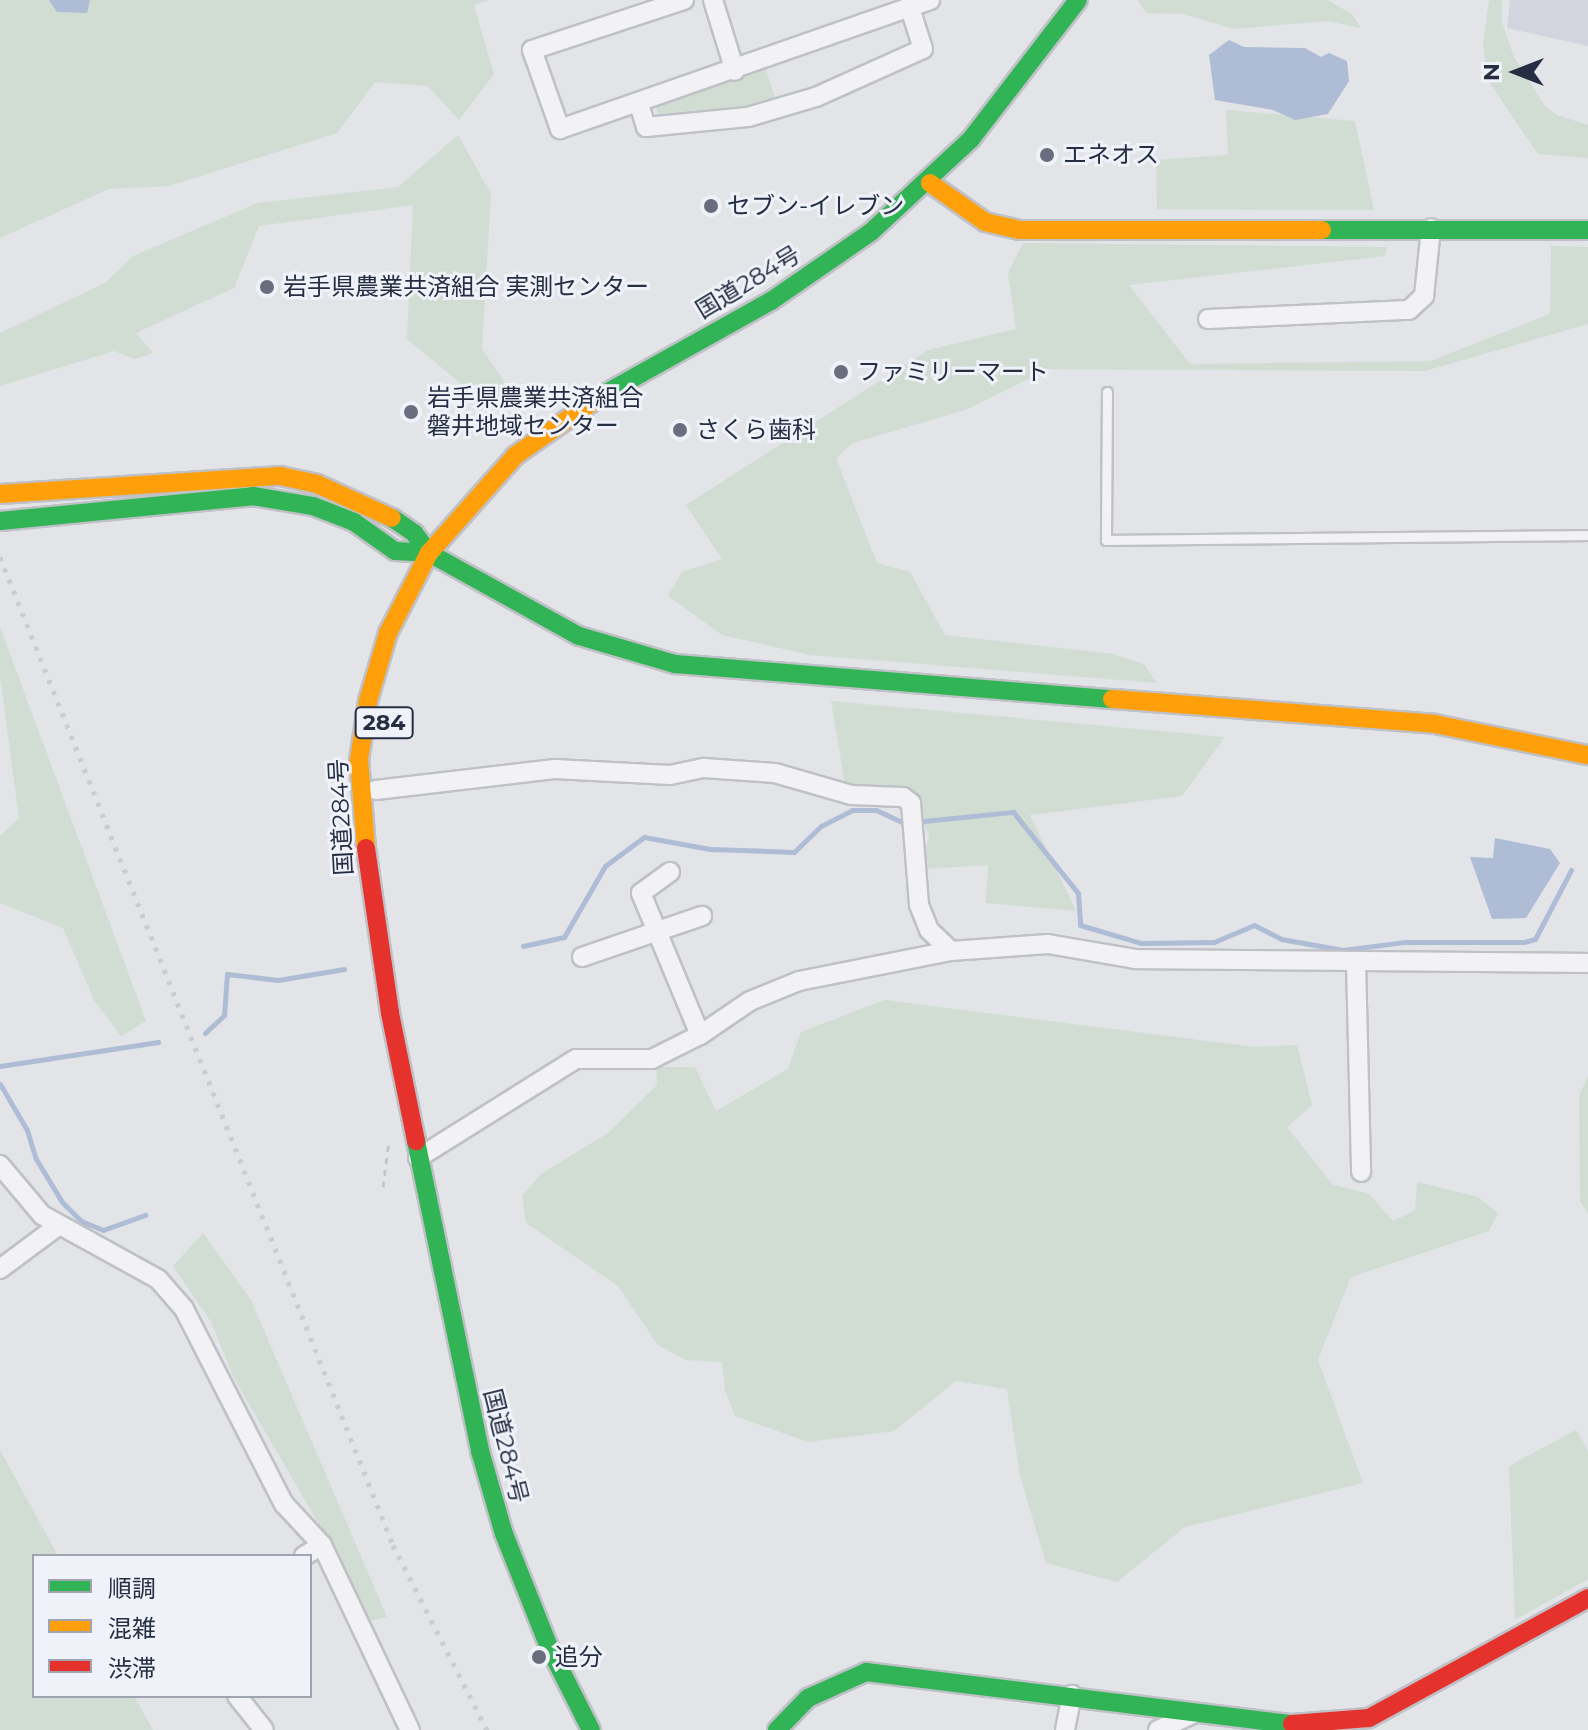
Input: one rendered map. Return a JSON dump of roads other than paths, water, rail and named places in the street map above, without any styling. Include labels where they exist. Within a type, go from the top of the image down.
[{"type":"main road","points":[[950,188],[1092,0]]},
{"type":"main road","name":"国道284号","points":[[591,1730],[549,1647],[504,1534],[480,1451],[418,1158],[369,883],[359,760],[388,633],[429,553],[516,455],[629,377],[771,301],[871,232],[930,183],[971,139],[1073,7]]},
{"type":"main road","points":[[930,183],[950,188],[985,222],[1019,230],[1588,230]]},
{"type":"main road","name":"国道284号","points":[[418,618],[446,562],[471,528],[532,469],[621,407],[790,311],[903,230]]},
{"type":"main road","points":[[1,494],[280,476],[317,484],[381,511],[414,533],[429,553]]},
{"type":"main road","points":[[6,520],[253,496],[313,506],[354,522],[395,551],[429,553],[579,636],[675,664],[1435,724],[1588,755]]},
{"type":"main road","name":"国道284号","points":[[402,661],[383,729],[376,790],[379,852],[499,1440]]},
{"type":"main road","points":[[777,1730],[808,1698],[866,1672],[1072,1695],[1195,1713],[1223,1724],[1316,1724],[1369,1718],[1588,1598]]},
{"type":"main road","points":[[563,1629],[609,1730]]},
{"type":"street","points":[[684,0],[532,50],[560,129],[735,71],[930,0]]},
{"type":"street","points":[[713,0],[735,71]]},
{"type":"street","points":[[1052,0],[1073,7]]},
{"type":"street","points":[[639,104],[646,127],[748,117],[816,97],[923,49],[910,8]]},
{"type":"street","points":[[1208,319],[1409,310],[1424,296],[1431,228]]},
{"type":"street","points":[[376,790],[555,769],[670,775],[704,768],[775,773],[851,795],[903,797],[911,803],[919,905],[929,930],[951,951]]},
{"type":"street","points":[[670,872],[641,893],[700,1035]]},
{"type":"street","points":[[582,957],[702,916]]},
{"type":"street","points":[[418,1158],[576,1059],[652,1059],[700,1035],[750,1001],[799,981],[951,951],[1048,944],[1135,959],[1588,963]]},
{"type":"street","points":[[1356,962],[1361,1172]]},
{"type":"street","points":[[0,1165],[42,1215],[158,1279],[184,1309],[284,1504],[322,1545],[410,1730]]},
{"type":"street","points":[[0,1269],[58,1226]]},
{"type":"street","points":[[307,1554],[322,1545]]},
{"type":"street","points":[[1065,1730],[1072,1695]]},
{"type":"street","points":[[239,1698],[264,1730]]},
{"type":"street","points":[[1158,1730],[1195,1713]]},
{"type":"lane","points":[[1107,392],[1106,540],[1588,535]]},
{"type":"water","points":[[49,0],[90,0],[87,13],[57,12]]},
{"type":"water","points":[[1229,40],[1244,47],[1305,48],[1321,57],[1329,53],[1347,61],[1349,81],[1328,114],[1295,120],[1273,110],[1215,100],[1209,55]]},
{"type":"water","points":[[1495,838],[1550,849],[1560,863],[1526,918],[1492,919],[1470,857],[1493,858]]},
{"type":"waterway","points":[[523,946],[564,937],[605,866],[644,837],[710,849],[794,852],[821,826],[852,810],[876,810],[904,823],[1013,812],[1078,893],[1080,925],[1141,943],[1214,942],[1254,925],[1281,939],[1343,950],[1405,942],[1524,942],[1535,939],[1571,870]]},
{"type":"waterway","points":[[205,1033],[224,1015],[227,974],[278,980],[344,969]]},
{"type":"waterway","points":[[0,1066],[158,1042]]},
{"type":"waterway","points":[[0,1084],[27,1130],[36,1159],[62,1202],[81,1221],[103,1230],[145,1215]]},
{"type":"railway","points":[[0,557],[393,1545],[487,1730]]},
{"type":"place","name":"エネオス","points":[[1047,155]]},
{"type":"place","name":"セブン-イレブン","points":[[711,206]]},
{"type":"place","name":"岩手県農業共済組合 実測センター","points":[[267,287]]},
{"type":"place","name":"ファミリーマート","points":[[841,372]]},
{"type":"place","name":"岩手県農業共済組合 磐井地域センター","points":[[411,412]]},
{"type":"place","name":"さくら歯科","points":[[680,430]]},
{"type":"place","name":"追分","points":[[539,1657]]}]
